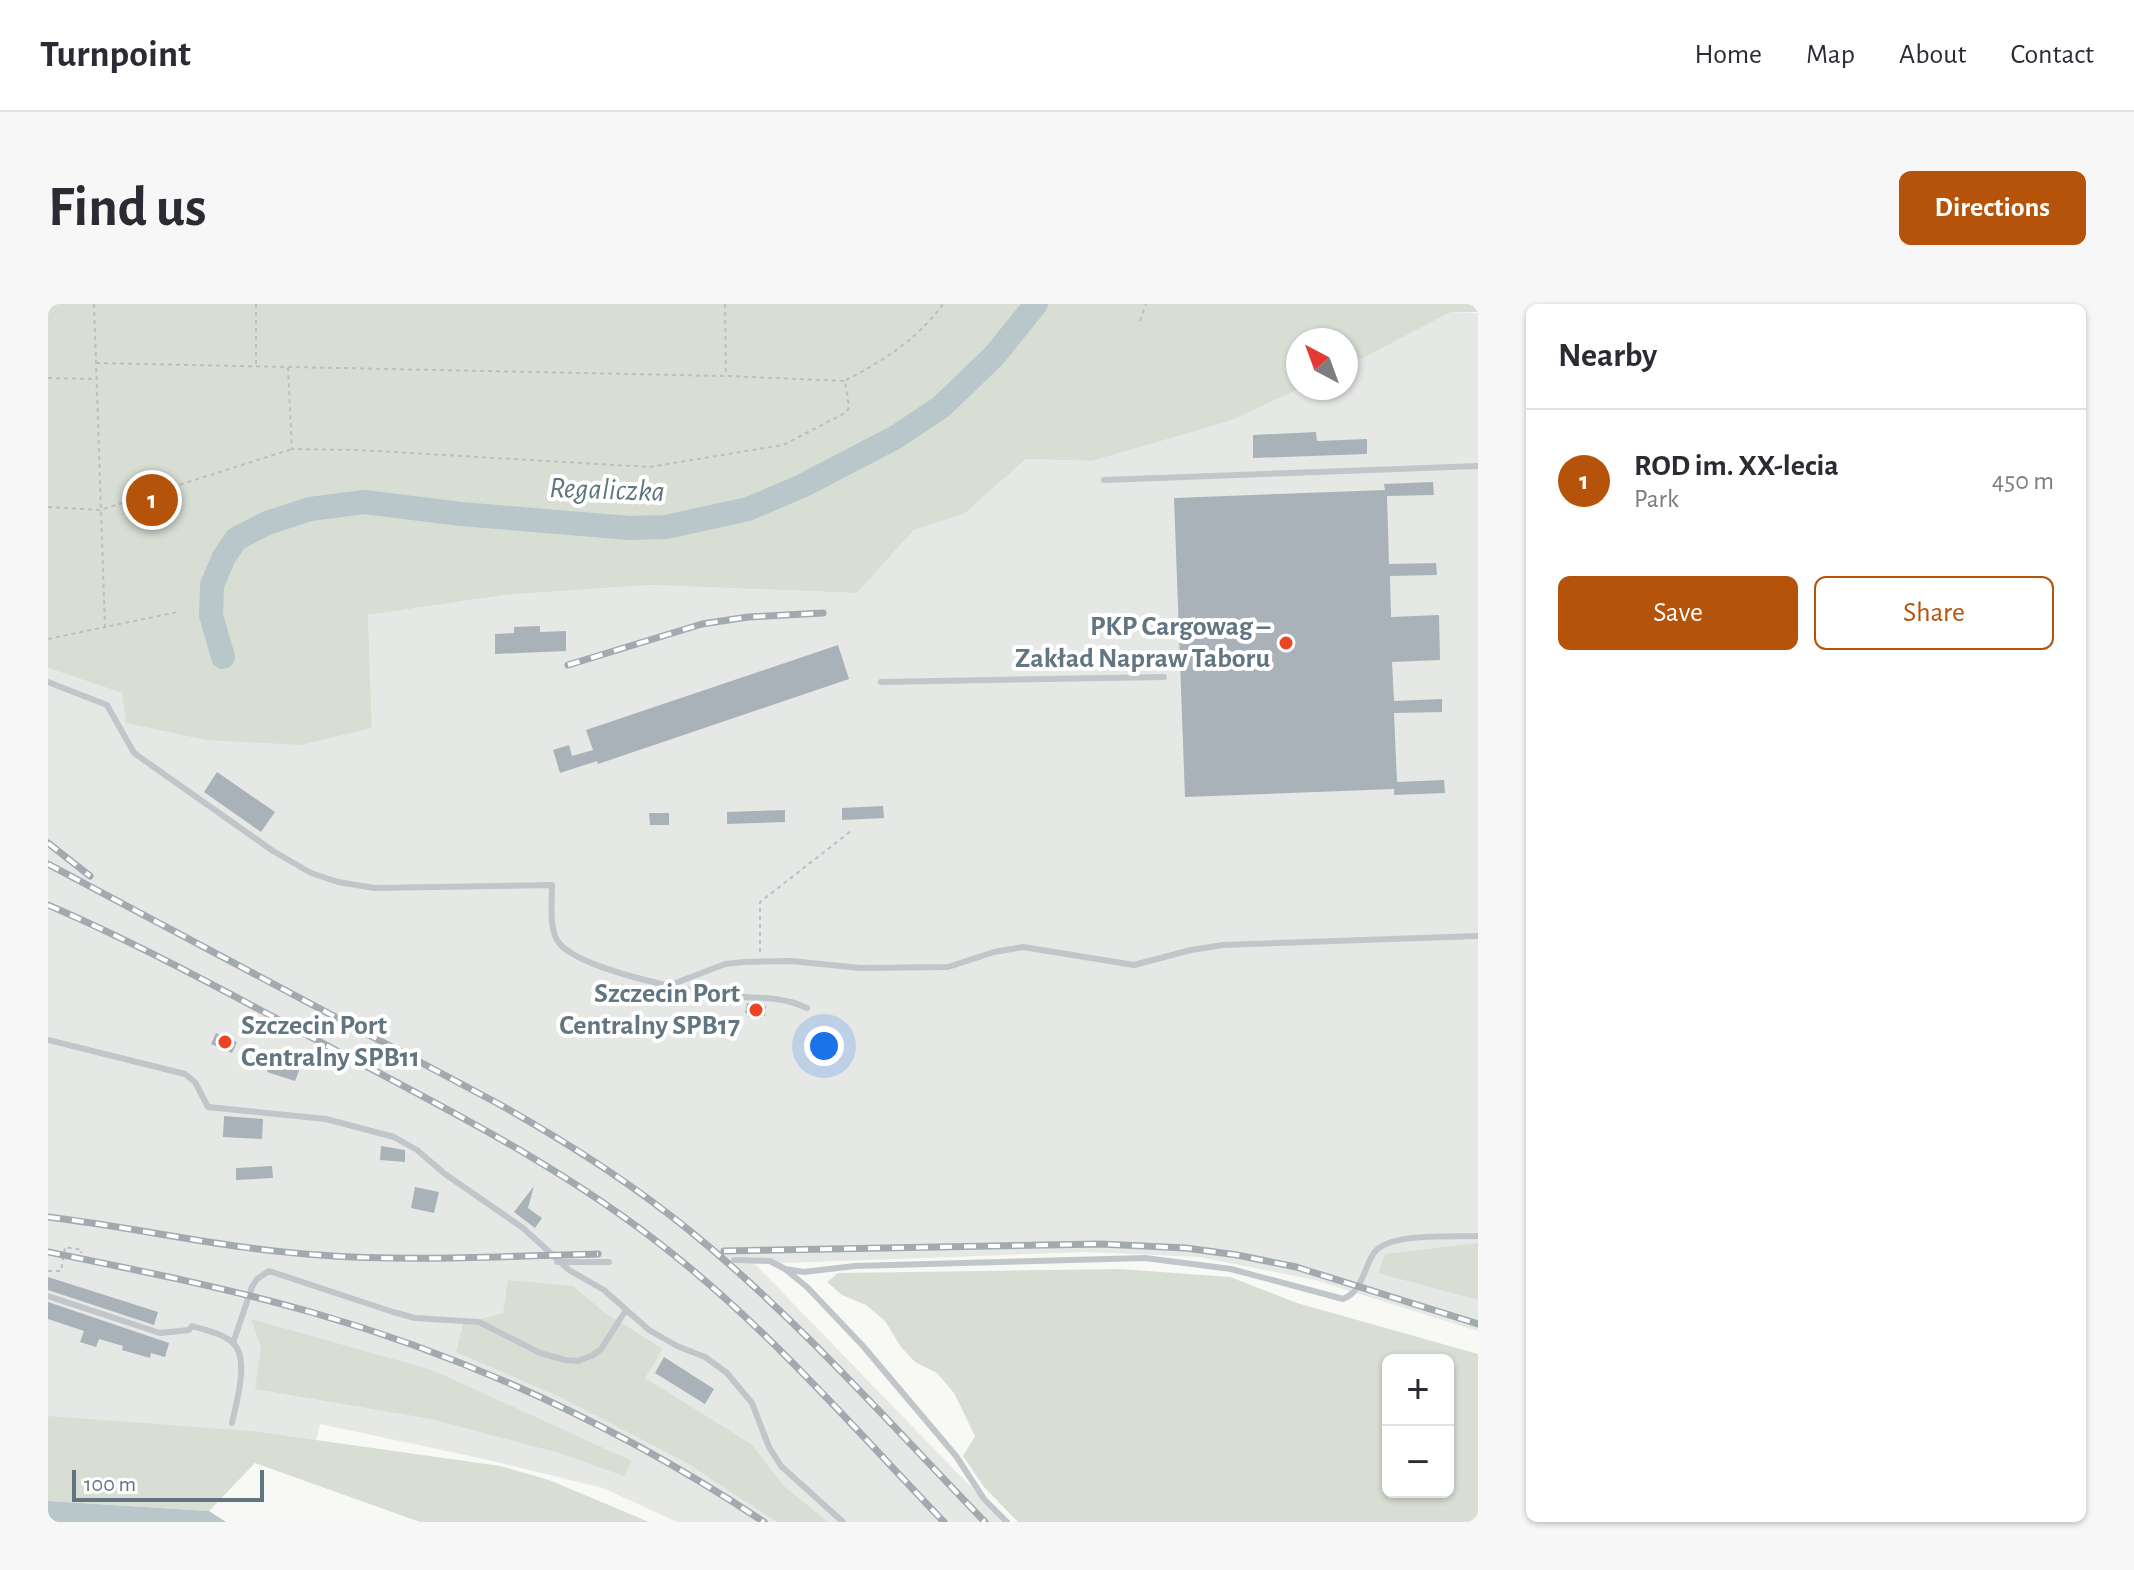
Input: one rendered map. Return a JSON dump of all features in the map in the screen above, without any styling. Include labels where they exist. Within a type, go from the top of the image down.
[{"type":"lane","points":[[1104,480],[1478,466]]},
{"type":"lane","points":[[881,682],[1164,677]]},
{"type":"lane","points":[[48,682],[107,705],[134,753],[273,851],[311,873],[338,882],[374,888],[552,885],[554,933],[565,951],[576,958],[622,974],[671,985],[730,996],[783,998],[807,1008]]},
{"type":"lane","points":[[671,985],[725,964],[760,961],[852,968],[948,967],[994,952],[1023,947],[1134,965],[1223,945],[1478,936]]},
{"type":"lane","points":[[48,1040],[185,1074],[195,1082],[208,1107],[317,1117],[394,1137],[417,1150],[445,1174],[523,1228],[557,1262],[604,1290],[659,1337],[705,1357],[736,1381],[752,1403],[769,1447],[781,1466],[843,1522]]},
{"type":"lane","points":[[734,1260],[763,1260],[785,1269],[804,1272],[855,1266],[1145,1258],[1231,1269],[1343,1299],[1356,1291],[1374,1253],[1389,1241],[1478,1236]]},
{"type":"lane","points":[[557,1262],[609,1262]]},
{"type":"lane","points":[[785,1269],[853,1334],[956,1456],[984,1499],[1007,1522]]},
{"type":"lane","points":[[233,1343],[252,1287],[261,1275],[269,1271],[415,1318],[479,1322],[540,1353],[565,1360],[578,1361],[601,1349],[626,1310]]},
{"type":"lane","points":[[48,1296],[160,1333],[189,1330],[192,1326],[233,1343],[240,1354],[242,1369],[232,1423]]},
{"type":"path","points":[[94,304],[105,627]]},
{"type":"path","points":[[256,304],[256,367]]},
{"type":"path","points":[[725,304],[726,376]]},
{"type":"path","points":[[96,363],[845,381],[918,333],[943,304]]},
{"type":"path","points":[[1140,321],[1146,304]]},
{"type":"path","points":[[288,368],[292,449]]},
{"type":"path","points":[[48,378],[95,379]]},
{"type":"path","points":[[48,507],[100,510],[292,449],[649,467],[783,445],[847,412],[845,381]]},
{"type":"path","points":[[48,639],[178,612]]},
{"type":"path","points":[[760,961],[760,902],[851,831]]},
{"type":"path","points":[[48,1271],[61,1271],[65,1247],[82,1250],[81,1253]]},
{"type":"shaded area","points":[[48,304],[1478,304],[1478,312],[1451,312],[1358,361],[1358,328],[1286,328],[1286,395],[1230,421],[1092,461],[1026,459],[964,514],[914,530],[857,593],[651,585],[505,595],[368,615],[372,728],[301,745],[206,740],[126,723],[122,693],[48,668]]},
{"type":"shaded area","points":[[1451,312],[1478,313],[1478,1331],[1315,1280],[1199,1257],[1085,1252],[755,1264],[1005,1522],[677,1522],[603,1488],[320,1424],[316,1441],[48,1417],[48,668],[122,693],[372,728],[368,615],[505,595],[651,585],[857,593],[914,530],[964,514],[1026,459],[1092,461],[1230,421],[1286,395],[1286,400],[1358,400],[1358,361]]},
{"type":"shaded area","points":[[1478,1243],[1478,1300],[1378,1273],[1385,1254]]},
{"type":"shaded area","points":[[1120,1269],[1230,1277],[1297,1303],[1478,1354],[1478,1522],[1018,1522],[984,1487],[963,1456],[975,1436],[954,1393],[937,1373],[915,1362],[901,1347],[885,1321],[866,1305],[842,1295],[827,1282],[838,1273]]},
{"type":"shaded area","points":[[508,1280],[573,1286],[604,1312],[663,1349],[645,1378],[751,1444],[784,1486],[828,1522],[777,1522],[687,1463],[560,1397],[456,1352],[463,1324],[503,1313]]},
{"type":"shaded area","points":[[251,1319],[432,1370],[632,1461],[624,1476],[559,1453],[431,1419],[255,1389],[261,1347]]},
{"type":"shaded area","points":[[48,1416],[252,1431],[500,1466],[549,1480],[649,1522],[420,1522],[255,1463],[209,1511],[48,1501]]},
{"type":"shaded area","points":[[48,1501],[209,1511],[226,1522],[48,1522]]},
{"type":"building","points":[[1316,432],[1317,441],[1367,439],[1367,454],[1253,458],[1253,435]]},
{"type":"building","name":"PKP Cargowag – Zakład Napraw Taboru","points":[[1433,482],[1434,495],[1387,496],[1389,564],[1436,563],[1437,575],[1390,576],[1391,617],[1439,615],[1440,660],[1392,662],[1394,701],[1442,699],[1442,712],[1394,713],[1397,782],[1444,780],[1445,793],[1394,795],[1394,789],[1185,797],[1174,498],[1385,490],[1384,484]]},
{"type":"building","points":[[540,626],[540,632],[566,631],[566,651],[495,654],[495,634],[514,633],[514,627]]},
{"type":"building","points":[[838,645],[849,679],[598,764],[597,761],[560,773],[553,750],[569,745],[572,756],[593,750],[586,730]]},
{"type":"building","points":[[217,772],[275,812],[261,832],[204,792]]},
{"type":"building","points":[[883,806],[884,818],[842,820],[842,808]]},
{"type":"building","points":[[785,810],[785,822],[727,824],[727,812]]},
{"type":"building","points":[[649,813],[669,813],[669,825],[650,825]]},
{"type":"building","name":"Szczecin Port Centralny SPB17","points":[[747,1003],[766,1006],[765,1016],[761,1019],[748,1017],[749,1014],[745,1013]]},
{"type":"building","points":[[216,1033],[237,1042],[232,1053],[211,1044]]},
{"type":"building","points":[[274,1053],[302,1063],[295,1081],[267,1072]]},
{"type":"building","points":[[224,1116],[263,1119],[262,1139],[223,1137]]},
{"type":"building","points":[[381,1146],[405,1150],[405,1162],[380,1160]]},
{"type":"building","points":[[272,1166],[273,1178],[236,1180],[236,1168]]},
{"type":"building","points":[[534,1186],[528,1208],[542,1218],[535,1228],[514,1212]]},
{"type":"building","points":[[415,1187],[439,1192],[434,1213],[411,1208]]},
{"type":"building","points":[[48,1277],[158,1312],[154,1325],[48,1290]]},
{"type":"building","points":[[48,1302],[169,1343],[165,1357],[151,1353],[150,1358],[99,1339],[96,1347],[80,1342],[84,1331],[48,1319]]},
{"type":"building","points":[[664,1357],[714,1389],[705,1404],[655,1373]]},
{"type":"waterway","name":"Regaliczka","points":[[223,657],[211,615],[212,585],[236,539],[267,523],[310,509],[364,502],[461,514],[630,528],[666,527],[748,509],[802,486],[896,437],[941,407],[994,356],[1036,304]]},
{"type":"railway","points":[[568,665],[702,624],[748,617],[823,613]]},
{"type":"railway","points":[[48,843],[90,876]]},
{"type":"railway","points":[[48,864],[497,1103],[620,1179],[690,1231],[768,1299],[985,1522]]},
{"type":"railway","points":[[48,905],[159,957],[426,1098],[511,1145],[595,1197],[674,1255],[746,1317],[944,1522]]},
{"type":"railway","points":[[48,1217],[251,1248],[319,1255],[423,1258],[598,1254]]},
{"type":"railway","points":[[724,1251],[1101,1244],[1186,1248],[1296,1267],[1478,1324]]},
{"type":"railway","points":[[48,1252],[281,1304],[374,1331],[432,1352],[547,1400],[603,1428],[658,1457],[764,1522]]},
{"type":"place","name":"ROD im. XX-lecia","points":[[152,500]]},
{"type":"place","name":"PKP Cargowag – Zakład Napraw Taboru","points":[[1286,643]]},
{"type":"place","name":"Szczecin Port Centralny SPB17","points":[[756,1010]]},
{"type":"place","name":"Szczecin Port Centralny SPB11","points":[[225,1042]]}]
